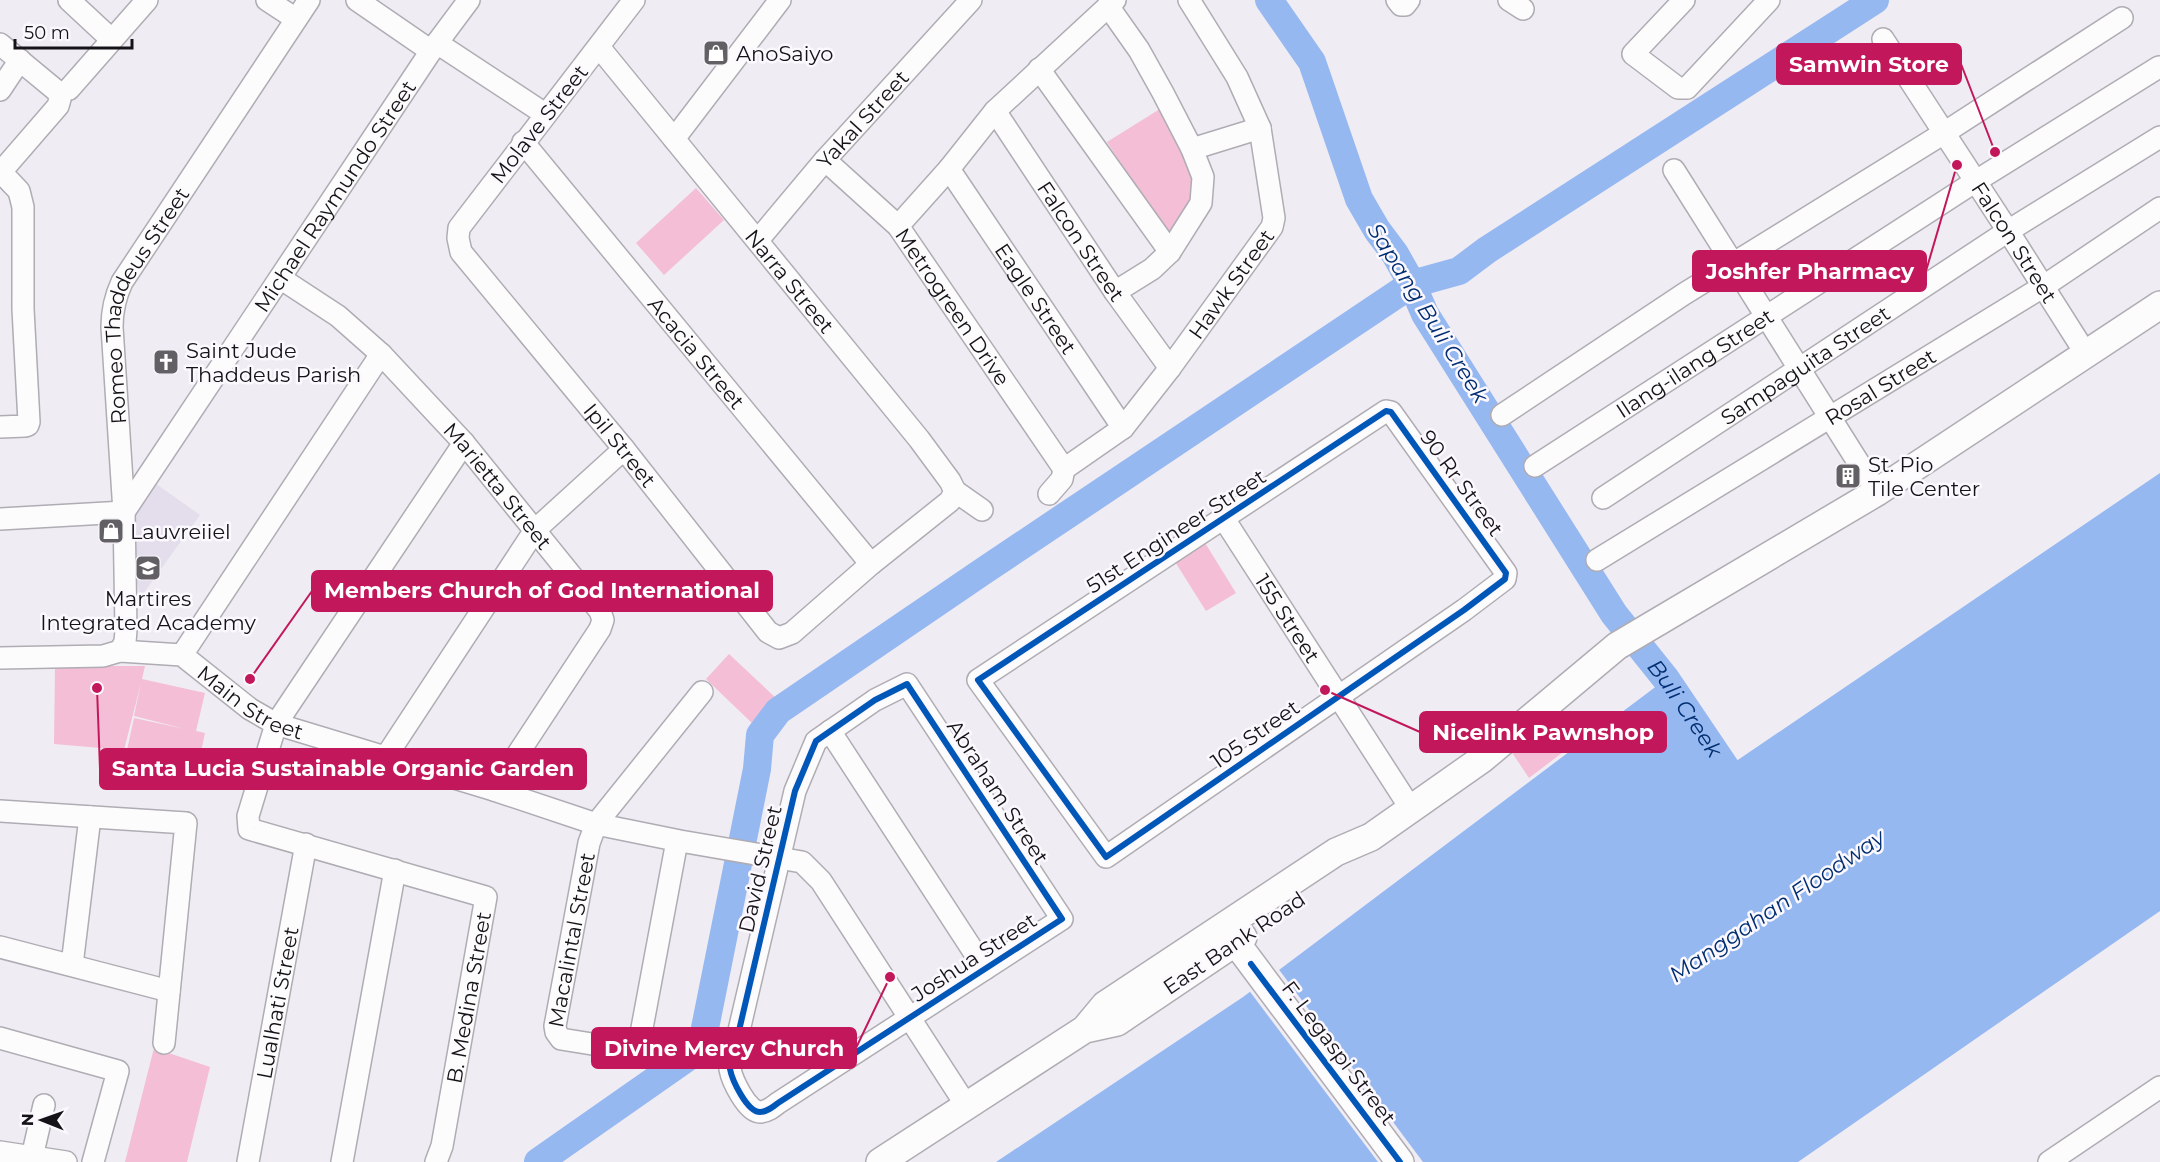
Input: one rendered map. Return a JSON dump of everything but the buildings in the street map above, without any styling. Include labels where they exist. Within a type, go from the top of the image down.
[{"type":"main road","name":"East Bank Road","points":[[880,1162],[1085,1029],[1105,1005],[1230,935],[1336,852],[1371,837],[1411,809],[1482,759],[1617,646],[1877,492],[2160,305]]},
{"type":"main road","name":"F. Legaspi Street","points":[[1230,935],[1400,1162]]},
{"type":"street","points":[[69,0],[112,40]]},
{"type":"street","points":[[0,427],[28,425],[23,309],[23,207],[19,191],[1,173],[147,0]]},
{"type":"street","points":[[267,0],[296,19]]},
{"type":"street","name":"Romeo Thaddeus Street","points":[[120,651],[125,642],[126,630],[124,512],[112,327],[112,309],[116,295],[122,282],[309,0]]},
{"type":"street","points":[[357,0],[545,114]]},
{"type":"street","name":"Michael Raymundo Street","points":[[124,512],[434,47],[468,0]]},
{"type":"street","name":"Molave Street","points":[[461,252],[458,238],[459,228],[634,0]]},
{"type":"street","points":[[674,139],[780,0]]},
{"type":"street","name":"Yakal Street","points":[[758,240],[825,160],[971,0]]},
{"type":"street","name":"Hawk Street","points":[[1049,494],[1062,479],[1064,469],[1123,428],[1170,368],[1272,227],[1274,218],[1260,128],[1237,77],[1189,0]]},
{"type":"street","points":[[1684,0],[1633,54],[1678,88],[1683,89],[1687,88],[1769,0]]},
{"type":"street","points":[[898,225],[949,169],[995,111],[1112,3],[1192,149],[1203,177],[1201,203],[1170,252],[1152,269],[1115,292]]},
{"type":"street","points":[[1502,415],[1684,294],[1944,133],[2122,18]]},
{"type":"street","name":"Falcon Street","points":[[1883,39],[2086,354]]},
{"type":"street","points":[[0,44],[58,92],[60,99],[64,98]]},
{"type":"street","name":"Narra Street","points":[[598,47],[919,439],[955,491],[982,510]]},
{"type":"street","points":[[0,90],[20,60]]},
{"type":"street","name":"Ilang-ilang Street","points":[[1535,466],[1766,315],[2159,67]]},
{"type":"street","points":[[1039,69],[1170,252]]},
{"type":"street","name":"Falcon Street","points":[[995,111],[1115,292],[1170,368]]},
{"type":"street","points":[[1192,149],[1260,128]]},
{"type":"street","name":"Sampaguita Street","points":[[1603,498],[2008,231],[2160,137]]},
{"type":"street","name":"Acacia Street","points":[[523,142],[871,564]]},
{"type":"street","name":"Metrogreen Drive","points":[[825,160],[898,225],[1064,469]]},
{"type":"street","name":"Eagle Street","points":[[949,169],[1123,428]]},
{"type":"street","points":[[1674,170],[1877,492]]},
{"type":"street","name":"Rosal Street","points":[[1597,560],[2044,286],[2160,208]]},
{"type":"street","name":"Ipil Street","points":[[461,252],[624,449],[768,632],[779,638],[792,633],[871,564]]},
{"type":"street","name":"Marietta Street","points":[[280,278],[338,316],[381,354],[464,443],[600,611],[603,620],[600,629],[494,790]]},
{"type":"street","points":[[182,656],[381,354]]},
{"type":"street","name":"51st Engineer Street","points":[[1106,857],[978,680],[1383,412],[1391,412]]},
{"type":"street","name":"90 Rr Street","points":[[1391,412],[1506,573]]},
{"type":"street","points":[[276,724],[464,443]]},
{"type":"street","points":[[385,758],[535,530],[624,449]]},
{"type":"street","points":[[871,564],[950,501],[955,491]]},
{"type":"street","points":[[0,519],[124,512]]},
{"type":"street","name":"155 Street","points":[[1224,519],[1411,809]]},
{"type":"street","name":"105 Street","points":[[1106,857],[1464,610],[1505,579],[1506,573]]},
{"type":"street","name":"Main Street","points":[[0,658],[103,656],[120,651],[182,656],[250,709],[276,724],[494,790],[596,824],[677,841],[802,862],[821,881],[966,1105]]},
{"type":"street","name":"David Street","points":[[751,1109],[732,1080],[730,1069],[795,791],[816,741],[875,700],[907,684]]},
{"type":"street","name":"Abraham Street","points":[[907,684],[1062,919]]},
{"type":"street","points":[[596,824],[702,692]]},
{"type":"street","name":"B. Medina Street","points":[[276,724],[248,816],[249,829],[486,897],[442,1146],[436,1162]]},
{"type":"street","points":[[830,730],[985,969]]},
{"type":"street","points":[[0,811],[186,823],[164,1043]]},
{"type":"street","points":[[72,965],[90,817]]},
{"type":"street","name":"Macalintal Street","points":[[596,824],[589,843],[555,1026],[561,1039],[629,1050],[637,1047],[641,1039],[677,841]]},
{"type":"street","name":"Lualhati Street","points":[[248,1162],[306,844]]},
{"type":"street","points":[[342,1162],[395,870]]},
{"type":"street","name":"Joshua Street","points":[[751,1109],[758,1113],[765,1112],[1062,919]]},
{"type":"street","points":[[0,947],[169,991]]},
{"type":"street","points":[[0,1038],[118,1071],[93,1162]]},
{"type":"street","points":[[2049,1162],[2160,1087]]},
{"type":"street","points":[[32,1157],[44,1105]]},
{"type":"street","points":[[0,1152],[66,1162]]},
{"type":"shaded area","points":[[1163,107],[1198,178],[1195,202],[1171,242],[1107,142]]},
{"type":"shaded area","points":[[696,188],[724,220],[664,275],[636,243]]},
{"type":"shaded area","name":"Martires Integrated Academy","points":[[152,481],[200,515],[140,598],[128,537],[140,499]]},
{"type":"shaded area","points":[[1202,538],[1236,593],[1206,611],[1172,557]]},
{"type":"shaded area","points":[[729,654],[778,700],[754,725],[706,679]]},
{"type":"shaded area","points":[[55,666],[145,666],[142,679],[205,693],[196,731],[205,733],[198,765],[127,750],[134,718],[185,729],[134,716],[141,683],[124,750],[54,744]]},
{"type":"shaded area","points":[[1556,717],[1575,743],[1529,778],[1511,751]]},
{"type":"shaded area","points":[[154,1048],[210,1067],[187,1162],[125,1162]]},
{"type":"water","points":[[2160,473],[2160,911],[1798,1162],[996,1162],[1243,997],[1666,679],[1726,768]]},
{"type":"pier","points":[[1277,967],[1423,1162],[1378,1162],[1248,989]]},
{"type":"waterway","name":"Sapang Buli Creek","points":[[1269,0],[1312,62],[1359,199],[1377,230],[1395,254],[1425,314],[1614,614],[1666,679],[1726,768],[1733,806]]},
{"type":"waterway","points":[[538,1162],[701,1048],[757,769],[760,735],[778,711],[1412,284],[1459,271],[1487,250],[1875,0]]},
{"type":"cycle path","points":[[1386,411],[1391,412],[1506,573],[1505,579],[1464,610],[1106,857],[978,680],[1386,411]]},
{"type":"cycle path","points":[[907,684],[1062,919],[770,1109],[763,1112],[755,1111],[741,1095],[730,1069],[795,791],[816,741],[875,700],[907,684]]},
{"type":"cycle path","points":[[1251,964],[1400,1162]]},
{"type":"place","name":"AnoSaiyo","points":[[716,53]]},
{"type":"place","name":"Samwin Store","points":[[1995,152]]},
{"type":"place","name":"Joshfer Pharmacy","points":[[1957,165]]},
{"type":"place","name":"Saint Jude Thaddeus Parish","points":[[166,362]]},
{"type":"place","name":"St. Pio Tile Center","points":[[1848,476]]},
{"type":"place","name":"Lauvreiiel","points":[[111,531]]},
{"type":"place","name":"Martires Integrated Academy","points":[[148,568]]},
{"type":"place","name":"Members Church of God International","points":[[250,679]]},
{"type":"place","name":"Santa Lucia Sustainable Organic Garden","points":[[97,688]]},
{"type":"place","name":"Nicelink Pawnshop","points":[[1325,690]]},
{"type":"place","name":"Divine Mercy Church","points":[[890,977]]},
{"type":"water label","name":"Buli Creek","points":[[1685,709]]},
{"type":"water label","name":"Manggahan Floodway","points":[[1777,906]]}]
